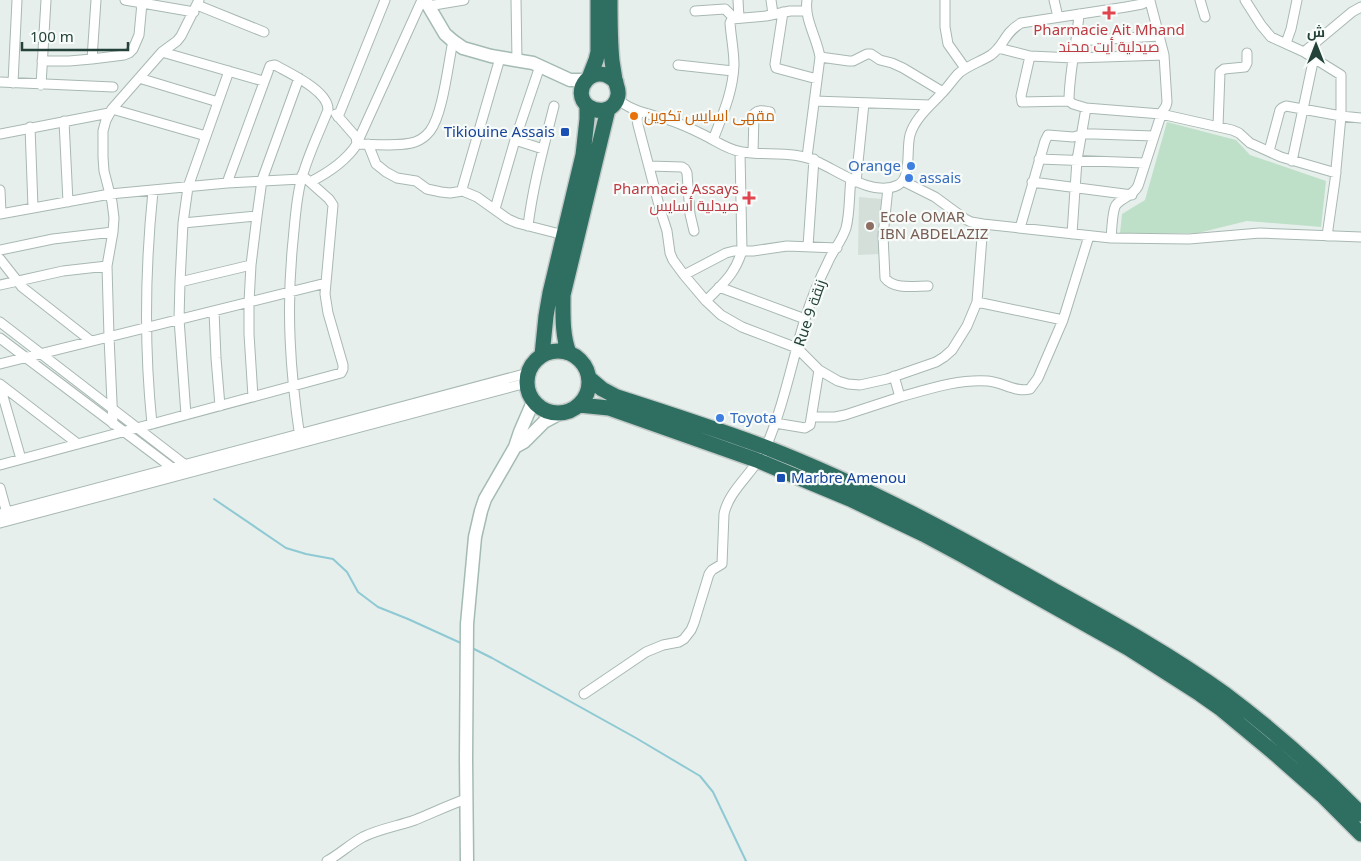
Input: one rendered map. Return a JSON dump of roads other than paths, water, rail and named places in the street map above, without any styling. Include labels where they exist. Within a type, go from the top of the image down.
[{"type":"highway","points":[[542,355],[546,316],[555,268],[583,155],[587,119],[582,88],[598,52],[598,0]]},
{"type":"highway","points":[[569,353],[565,342],[562,316],[563,295],[612,105],[619,91],[612,60],[610,0]]},
{"type":"highway","points":[[587,79],[600,74],[606,75],[616,82]]},
{"type":"highway","points":[[585,101],[594,110],[601,111],[612,105]]},
{"type":"highway","points":[[560,351],[569,353],[579,359],[586,368],[589,378],[588,393],[580,405],[573,410],[559,414],[544,411],[533,402],[528,392],[527,378],[534,362],[542,355],[560,351]]},
{"type":"highway","points":[[589,378],[602,389],[617,397],[762,454],[857,487],[981,550],[1138,637],[1233,700],[1307,762],[1361,814]]},
{"type":"highway","points":[[580,405],[609,408],[762,454],[922,534],[1128,648],[1200,694],[1254,735],[1322,795],[1361,834]]},
{"type":"street","points":[[13,82],[17,0]]},
{"type":"street","points":[[41,85],[46,0]]},
{"type":"street","points":[[92,59],[96,0]]},
{"type":"street","points":[[127,0],[142,3],[196,6],[264,32]]},
{"type":"street","points":[[338,117],[385,0]]},
{"type":"street","points":[[425,2],[464,0]]},
{"type":"street","points":[[516,0],[517,60]]},
{"type":"street","points":[[737,18],[738,0]]},
{"type":"street","points":[[771,0],[778,13],[776,68],[817,79]]},
{"type":"street","points":[[807,0],[807,11],[820,57],[814,101],[810,158],[808,246]]},
{"type":"street","points":[[946,0],[948,44],[965,68]]},
{"type":"street","points":[[1054,0],[1058,17]]},
{"type":"street","points":[[612,105],[639,111],[683,125],[740,152],[784,154],[810,158],[867,186],[888,188],[898,185],[903,181],[910,135],[915,124],[954,78],[965,68],[991,55],[1013,28],[1021,24],[1126,7],[1150,0],[1164,55],[1168,98],[1138,186],[1132,195],[1116,206],[1111,238]]},
{"type":"street","points":[[1200,0],[1205,17]]},
{"type":"street","points":[[1245,0],[1266,32],[1271,36],[1314,57],[1341,75],[1341,116],[1336,173],[1327,236]]},
{"type":"street","points":[[1286,43],[1297,0]]},
{"type":"street","points":[[425,2],[442,30],[463,48],[540,66],[570,80],[587,79]]},
{"type":"street","points":[[0,190],[0,214],[110,194],[227,182],[305,179],[334,169],[351,152],[357,142],[425,2]]},
{"type":"street","points":[[42,61],[92,59],[129,53],[133,49],[139,35],[142,3]]},
{"type":"street","points":[[113,424],[107,266],[113,232],[113,210],[104,171],[103,131],[111,111],[162,52],[181,36],[196,6]]},
{"type":"street","points":[[1304,52],[1352,12],[1361,7]]},
{"type":"street","points":[[695,11],[725,9],[737,18]]},
{"type":"street","points":[[713,140],[732,85],[733,48],[730,23],[732,19],[807,11]]},
{"type":"street","points":[[1069,101],[1079,14]]},
{"type":"street","points":[[1076,41],[1159,36]]},
{"type":"street","points":[[357,142],[368,144],[405,144],[422,140],[430,132],[436,122],[453,41]]},
{"type":"street","points":[[998,48],[1030,56],[1074,58],[1164,55]]},
{"type":"street","points":[[162,52],[263,81]]},
{"type":"street","points":[[1218,126],[1220,72],[1224,69],[1245,67],[1247,53]]},
{"type":"street","points":[[820,57],[854,61],[870,54],[880,60],[903,68],[943,92]]},
{"type":"street","points":[[1030,56],[1021,96],[1022,102],[1069,101],[1079,107],[1161,114],[1218,126],[1239,133],[1250,142],[1292,161],[1336,173]]},
{"type":"street","points":[[1292,161],[1314,57]]},
{"type":"street","points":[[463,191],[462,186],[500,58]]},
{"type":"street","points":[[227,182],[268,68],[274,64],[317,92],[355,135],[357,142]]},
{"type":"street","points":[[678,65],[733,70]]},
{"type":"street","points":[[495,209],[515,140],[540,66]]},
{"type":"street","points":[[186,415],[179,319],[183,223],[188,187],[229,71]]},
{"type":"street","points":[[561,77],[585,101]]},
{"type":"street","points":[[139,78],[218,102]]},
{"type":"street","points":[[253,397],[249,342],[249,302],[262,180],[298,78]]},
{"type":"street","points":[[0,82],[113,87]]},
{"type":"street","points":[[814,101],[930,105]]},
{"type":"street","name":"Rue 9 زنقة","points":[[584,694],[654,648],[679,642],[691,630],[709,574],[722,564],[726,507],[732,495],[762,454],[775,423],[805,319],[828,261],[844,235],[854,180],[864,103]]},
{"type":"street","points":[[300,439],[291,364],[289,292],[294,226],[305,179],[328,105]]},
{"type":"street","points":[[528,226],[532,192],[554,106]]},
{"type":"street","points":[[1269,151],[1282,108],[1286,106],[1361,118]]},
{"type":"street","points":[[1072,234],[1077,160],[1086,108]]},
{"type":"street","points":[[753,153],[754,114],[760,110],[770,112]]},
{"type":"street","points":[[0,134],[111,111],[206,136]]},
{"type":"street","points":[[639,111],[638,125],[667,231],[670,253],[684,275],[706,301],[721,315],[742,327],[797,348],[819,370],[838,381],[860,385],[887,379],[930,364],[944,357],[952,350],[959,340],[977,302],[983,224]]},
{"type":"street","points":[[64,121],[68,202]]},
{"type":"street","points":[[30,127],[33,207]]},
{"type":"street","points":[[1020,228],[1044,140],[1048,136],[1073,137],[1094,134],[1154,136]]},
{"type":"street","points":[[515,140],[543,149]]},
{"type":"street","points":[[368,144],[376,164],[396,178],[416,181],[432,191],[450,193],[463,191],[477,197],[508,219],[564,235]]},
{"type":"street","points":[[706,301],[732,275],[742,251],[740,152]]},
{"type":"street","points":[[1039,159],[1145,163]]},
{"type":"street","points":[[649,166],[682,167],[685,169],[687,173],[690,214],[694,231]]},
{"type":"street","points":[[0,464],[339,374],[343,369],[328,313],[325,294],[333,208],[330,199],[305,179]]},
{"type":"street","points":[[903,181],[935,197],[965,219],[983,224],[1111,238],[1189,239],[1260,234],[1361,237]]},
{"type":"street","points":[[1032,182],[1132,195]]},
{"type":"street","points":[[888,188],[883,235],[885,278],[895,286],[928,286]]},
{"type":"street","points":[[152,424],[146,328],[147,259],[153,190]]},
{"type":"street","points":[[183,223],[257,216]]},
{"type":"street","points":[[0,250],[54,239],[113,232]]},
{"type":"street","points":[[812,417],[845,416],[900,397],[964,381],[989,381],[1021,390],[1030,389],[1038,378],[1063,320],[1089,236]]},
{"type":"street","points":[[684,275],[726,253],[788,246],[837,248]]},
{"type":"street","points":[[0,259],[16,281],[30,294],[92,341]]},
{"type":"street","points":[[180,282],[252,265]]},
{"type":"street","points":[[0,285],[63,271],[107,266]]},
{"type":"street","points":[[0,364],[326,284]]},
{"type":"street","points":[[719,288],[805,319]]},
{"type":"street","points":[[977,302],[1063,320]]},
{"type":"street","points":[[214,311],[220,406]]},
{"type":"street","points":[[0,322],[194,472]]},
{"type":"street","points":[[0,338],[181,475]]},
{"type":"street","points":[[775,423],[805,428],[810,425],[819,370]]},
{"type":"street","points":[[894,376],[900,397]]},
{"type":"street","points":[[4,518],[172,468],[300,439],[527,378]]},
{"type":"street","points":[[0,385],[78,444]]},
{"type":"street","points":[[0,385],[21,459]]},
{"type":"street","points":[[467,861],[467,624],[473,550],[485,499],[515,448],[533,402]]},
{"type":"street","points":[[515,448],[524,442],[544,422],[559,414]]},
{"type":"street","points":[[4,518],[194,472],[300,439]]},
{"type":"street","points":[[0,488],[4,518]]},
{"type":"street","points":[[327,861],[370,834],[415,820],[466,799]]},
{"type":"waterway","points":[[214,499],[286,548],[333,559],[347,572],[358,592],[378,607],[463,644]]},
{"type":"waterway","points":[[472,648],[636,738],[700,776],[713,792],[746,861]]},
{"type":"place","name":"Pharmacie Ait Mhand صيدلية أيت محند","points":[[1109,13]]},
{"type":"place","name":"مقهى اسايس تكوين","points":[[634,116]]},
{"type":"place","name":"Tikiouine Assais","points":[[565,132]]},
{"type":"place","name":"Orange","points":[[911,166]]},
{"type":"place","name":"assais","points":[[909,178]]},
{"type":"place","name":"Pharmacie Assays صيدلية أسايس","points":[[749,198]]},
{"type":"place","name":"Ecole OMAR IBN ABDELAZIZ","points":[[870,226]]},
{"type":"place","name":"Toyota","points":[[720,418]]},
{"type":"place","name":"Marbre Amenou","points":[[781,478]]}]
